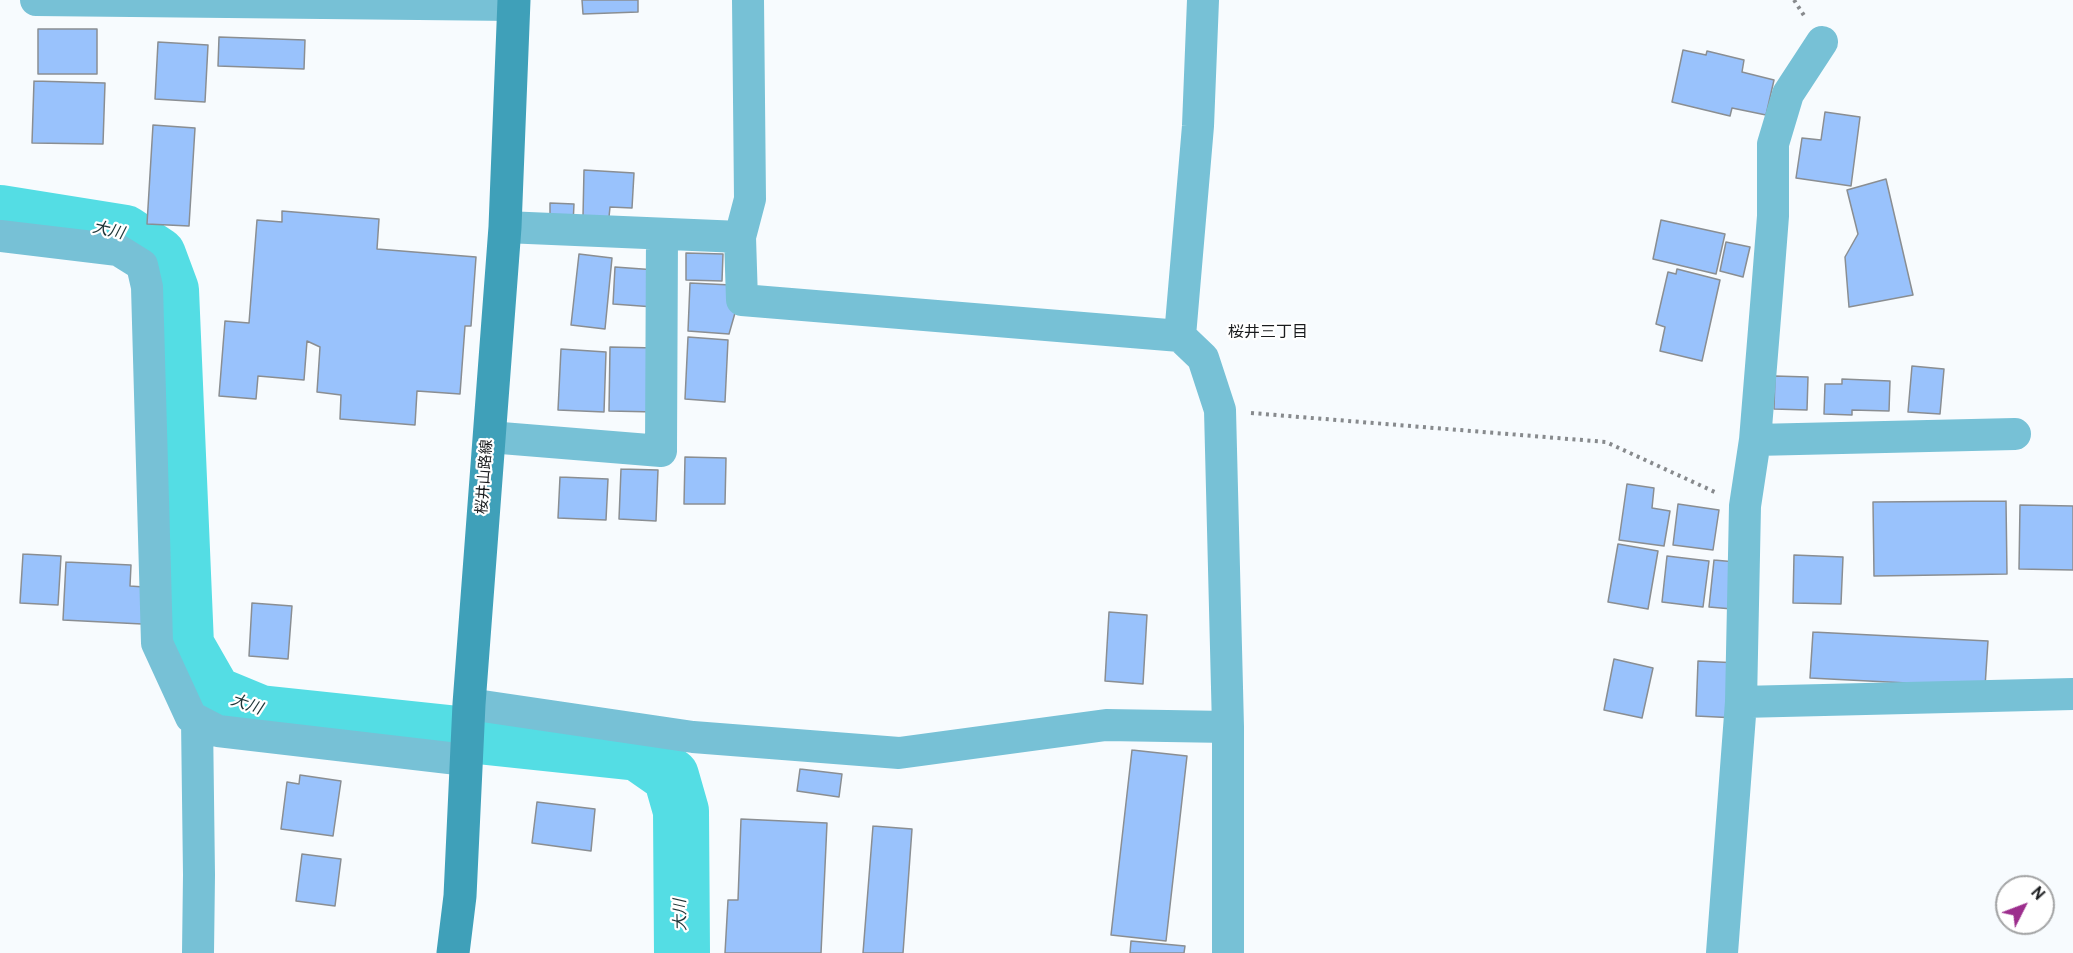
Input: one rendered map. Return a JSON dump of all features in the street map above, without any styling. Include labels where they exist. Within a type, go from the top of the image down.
[{"type":"main road","name":"桜井山路線","points":[[453,953],[460,896],[469,704],[505,227],[514,2]]},
{"type":"street","points":[[36,0],[514,2]]},
{"type":"street","points":[[748,0],[750,199],[740,237],[742,300],[1180,336],[1203,358],[1220,410],[1228,727],[1228,953]]},
{"type":"street","points":[[1180,336],[1198,126],[1203,0]]},
{"type":"street","points":[[1722,953],[1741,702],[1745,506],[1755,440],[1773,216],[1773,144],[1788,94],[1822,42]]},
{"type":"street","points":[[505,227],[740,237]]},
{"type":"street","points":[[489,437],[661,451],[662,234]]},
{"type":"street","points":[[0,236],[118,250],[142,265],[147,287],[157,643],[191,717],[218,731],[466,760]]},
{"type":"street","points":[[1755,440],[2015,434]]},
{"type":"street","points":[[1741,702],[2073,694]]},
{"type":"street","points":[[469,704],[693,737],[899,753],[1106,725],[1228,727]]},
{"type":"street","points":[[198,720],[200,875],[198,953]]},
{"type":"path","points":[[1220,410],[1606,442],[1745,506]]},
{"type":"building","points":[[582,0],[638,0],[638,12],[583,14]]},
{"type":"building","points":[[38,29],[97,29],[97,74],[38,74]]},
{"type":"building","points":[[219,37],[305,40],[304,69],[218,66]]},
{"type":"building","points":[[158,42],[208,45],[205,102],[155,99]]},
{"type":"building","points":[[1683,50],[1706,55],[1707,51],[1744,60],[1742,72],[1774,80],[1766,115],[1732,108],[1730,116],[1672,102]]},
{"type":"building","points":[[34,81],[105,83],[103,144],[32,143]]},
{"type":"building","points":[[1825,112],[1860,117],[1851,186],[1796,178],[1802,138],[1821,140]]},
{"type":"building","points":[[153,125],[195,128],[189,226],[147,224]]},
{"type":"building","points":[[584,170],[634,173],[632,208],[610,207],[609,217],[583,216]]},
{"type":"building","points":[[1886,179],[1913,295],[1849,307],[1845,257],[1858,234],[1847,190]]},
{"type":"building","points":[[550,203],[574,204],[573,224],[550,224]]},
{"type":"building","points":[[282,211],[379,219],[377,249],[476,257],[471,326],[465,326],[460,394],[417,391],[415,425],[340,419],[341,395],[317,392],[320,347],[307,341],[304,380],[258,376],[256,399],[219,396],[225,321],[249,323],[257,220],[282,222]]},
{"type":"building","points":[[1661,220],[1725,234],[1716,274],[1653,259]]},
{"type":"building","points":[[1726,242],[1750,247],[1743,277],[1720,271]]},
{"type":"building","points":[[686,253],[723,254],[722,281],[686,280]]},
{"type":"building","points":[[579,254],[612,258],[605,329],[571,325]]},
{"type":"building","points":[[615,267],[656,270],[654,307],[613,304]]},
{"type":"building","points":[[1677,269],[1720,280],[1702,361],[1660,351],[1665,327],[1656,324],[1668,272],[1676,274]]},
{"type":"building","points":[[690,283],[731,285],[735,313],[729,334],[688,331]]},
{"type":"building","points":[[688,337],[728,340],[725,402],[685,399]]},
{"type":"building","points":[[610,347],[657,348],[656,412],[609,411]]},
{"type":"building","points":[[561,349],[606,352],[604,412],[558,410]]},
{"type":"building","points":[[1912,366],[1944,369],[1940,414],[1908,412]]},
{"type":"building","points":[[1775,376],[1808,377],[1807,410],[1774,409]]},
{"type":"building","points":[[1842,379],[1890,381],[1889,411],[1852,410],[1852,415],[1824,414],[1825,384],[1842,384]]},
{"type":"building","points":[[685,457],[726,458],[725,504],[684,504]]},
{"type":"building","points":[[621,469],[658,470],[656,521],[619,519]]},
{"type":"building","points":[[560,477],[608,479],[606,520],[558,518]]},
{"type":"building","points":[[1627,484],[1654,488],[1652,508],[1670,511],[1664,546],[1619,540]]},
{"type":"building","points":[[2006,501],[2007,574],[1874,576],[1873,502]]},
{"type":"building","points":[[1678,504],[1719,510],[1713,550],[1673,545]]},
{"type":"building","points":[[2020,505],[2073,506],[2073,570],[2019,569]]},
{"type":"building","points":[[1618,544],[1658,551],[1648,609],[1608,602]]},
{"type":"building","points":[[23,554],[61,556],[58,605],[20,603]]},
{"type":"building","points":[[1794,555],[1843,557],[1841,604],[1793,603]]},
{"type":"building","points":[[1667,556],[1709,561],[1703,607],[1662,602]]},
{"type":"building","points":[[1714,560],[1736,562],[1732,609],[1709,607]]},
{"type":"building","points":[[66,562],[131,565],[130,586],[144,587],[142,624],[63,620]]},
{"type":"building","points":[[252,603],[292,606],[288,659],[249,656]]},
{"type":"building","points":[[1109,612],[1147,615],[1143,684],[1105,681]]},
{"type":"building","points":[[1813,632],[1988,641],[1985,687],[1810,678]]},
{"type":"building","points":[[1614,659],[1653,668],[1642,718],[1604,710]]},
{"type":"building","points":[[1698,661],[1739,663],[1737,718],[1696,716]]},
{"type":"building","points":[[1132,750],[1187,756],[1166,941],[1111,935]]},
{"type":"building","points":[[800,769],[842,774],[839,797],[797,791]]},
{"type":"building","points":[[300,775],[341,781],[333,836],[281,829],[287,782],[299,784]]},
{"type":"building","points":[[537,802],[595,809],[591,851],[532,843]]},
{"type":"building","points":[[741,819],[827,823],[821,953],[725,953],[728,900],[738,900]]},
{"type":"building","points":[[873,826],[912,829],[903,953],[863,953]]},
{"type":"building","points":[[302,854],[341,859],[335,906],[296,901]]},
{"type":"building","points":[[1131,941],[1185,946],[1184,953],[1130,953]]},
{"type":"waterway","name":"大川","points":[[0,213],[125,233],[158,255],[171,290],[186,645],[214,694],[260,713],[638,753],[671,776],[681,811],[682,953]]},
{"type":"district","name":"桜井三丁目","points":[[1268,334]]}]
